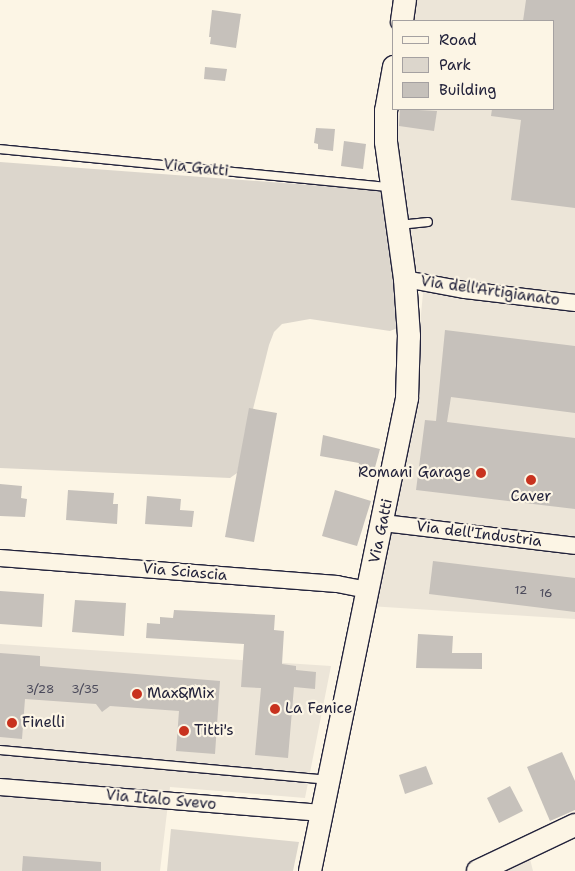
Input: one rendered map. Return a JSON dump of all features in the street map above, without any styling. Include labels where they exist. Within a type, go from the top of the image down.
[{"type":"street","points":[[402,20],[405,0]]},
{"type":"street","name":"Via Gatti","points":[[310,871],[407,398],[409,336],[405,279],[386,134],[386,111],[392,79]]},
{"type":"street","name":"Via dell'Artigianato","points":[[405,279],[465,290],[575,303]]},
{"type":"street","name":"Via dell'Industria","points":[[383,522],[575,546]]},
{"type":"street","name":"Via Sciascia","points":[[0,558],[337,584],[369,590]]},
{"type":"street","name":"Via Italo Svevo","points":[[0,787],[322,813]]},
{"type":"street","points":[[478,871],[575,825]]},
{"type":"lane","name":"Via Gatti","points":[[0,149],[392,188]]},
{"type":"lane","points":[[397,225],[428,222]]},
{"type":"lane","points":[[0,750],[329,780]]},
{"type":"shaded area","points":[[405,0],[575,0],[575,619],[369,606],[413,400],[423,293],[408,266],[394,110],[555,110],[555,20],[401,20]]},
{"type":"shaded area","points":[[0,644],[331,666],[305,798],[170,787],[160,871],[0,871]]},
{"type":"shaded area","points":[[530,859],[533,871],[505,871]]},
{"type":"green space","points":[[0,162],[377,190],[385,195],[400,327],[390,331],[310,319],[282,324],[274,332],[269,345],[237,473],[230,478],[0,468]]},
{"type":"green space","points":[[171,829],[299,842],[293,871],[167,871]]},
{"type":"building","points":[[526,0],[575,0],[575,208],[511,200],[521,120],[491,116],[492,110],[555,110],[555,20],[523,20]]},
{"type":"building","points":[[212,10],[241,14],[236,48],[210,44]]},
{"type":"building","points":[[205,67],[227,69],[225,81],[204,79]]},
{"type":"building","points":[[400,110],[437,111],[434,131],[399,126]]},
{"type":"building","points":[[316,128],[335,129],[333,151],[318,149],[318,144],[314,143]]},
{"type":"building","points":[[344,141],[366,144],[363,169],[341,166]]},
{"type":"building","points":[[445,330],[575,346],[575,413],[451,397],[447,422],[575,438],[575,509],[416,490],[425,420],[436,421]]},
{"type":"building","points":[[249,408],[277,413],[254,542],[225,537]]},
{"type":"building","points":[[323,435],[380,449],[373,475],[357,471],[359,463],[320,456]]},
{"type":"building","points":[[0,484],[22,486],[21,498],[27,499],[25,517],[0,516]]},
{"type":"building","points":[[68,490],[114,493],[113,504],[118,504],[117,524],[66,520]]},
{"type":"building","points":[[335,490],[371,501],[357,546],[322,536]]},
{"type":"building","points":[[147,496],[181,499],[180,510],[194,511],[192,527],[145,524]]},
{"type":"building","points":[[433,561],[575,578],[575,612],[429,594]]},
{"type":"building","points":[[0,591],[44,594],[42,627],[0,624]]},
{"type":"building","points":[[75,600],[126,603],[124,636],[72,632]]},
{"type":"building","points":[[174,610],[275,615],[274,630],[284,631],[282,664],[296,666],[296,670],[316,672],[315,689],[294,687],[288,758],[255,755],[261,688],[241,687],[244,644],[146,638],[147,623],[160,624],[160,617],[173,618]]},
{"type":"building","points":[[418,634],[453,636],[452,653],[482,653],[482,669],[416,668]]},
{"type":"building","points":[[0,653],[40,656],[40,666],[220,681],[215,754],[176,751],[179,711],[110,706],[102,712],[96,704],[25,699],[22,739],[0,737]]},
{"type":"building","points":[[562,752],[575,781],[575,810],[550,821],[527,767]]},
{"type":"building","points":[[426,766],[433,784],[405,794],[399,775]]},
{"type":"building","points":[[510,786],[523,811],[499,823],[487,798]]},
{"type":"building","points":[[23,856],[101,862],[101,871],[22,871]]},
{"type":"place","name":"Romani Garage","points":[[481,473]]},
{"type":"place","name":"Caver","points":[[531,480]]},
{"type":"place","name":"Max&Mix","points":[[137,694]]},
{"type":"place","name":"La Fenice","points":[[275,709]]},
{"type":"place","name":"Finelli","points":[[12,723]]},
{"type":"place","name":"Titti's","points":[[184,731]]}]
